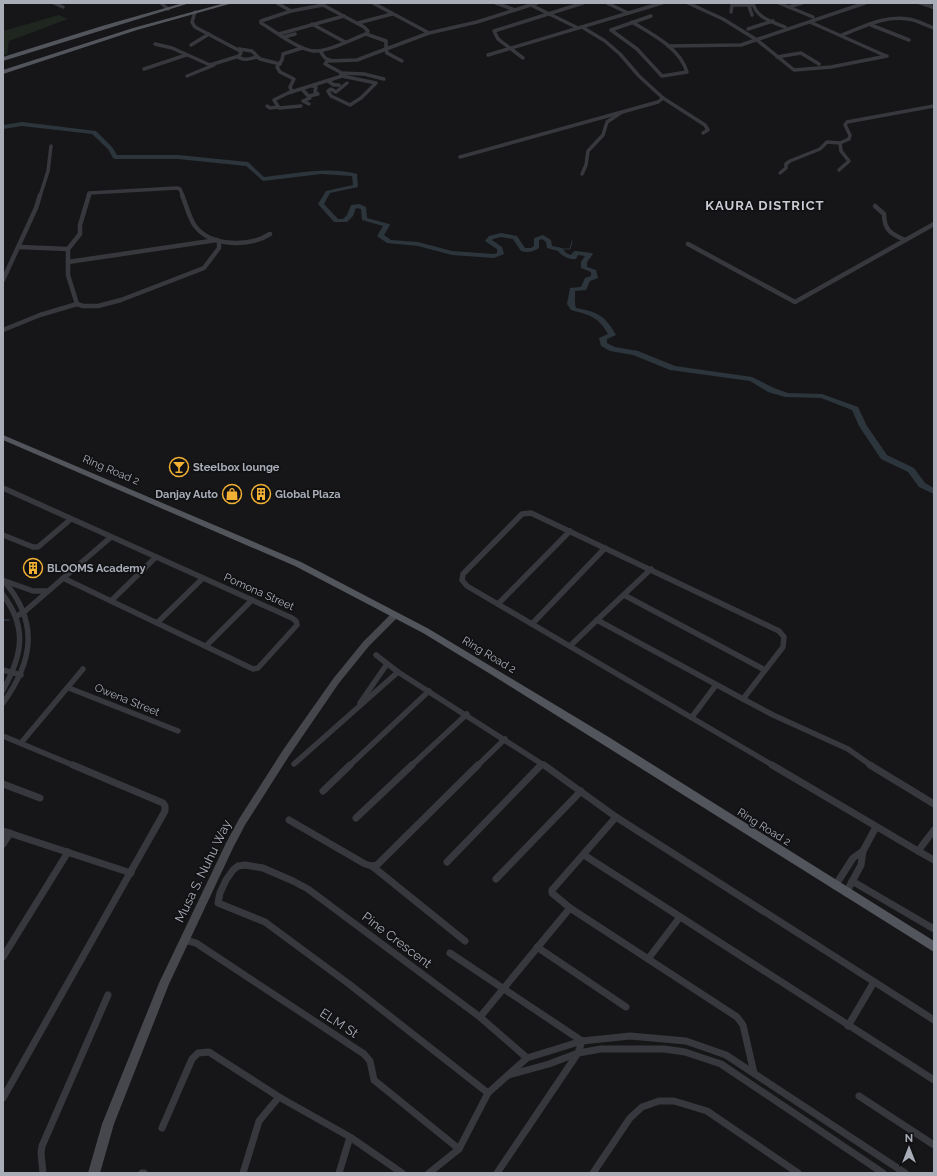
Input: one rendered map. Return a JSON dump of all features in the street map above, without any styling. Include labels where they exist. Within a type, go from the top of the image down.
[{"type":"main road","points":[[3,59],[188,3]]},
{"type":"main road","points":[[3,72],[135,29],[231,3]]},
{"type":"main road","name":"Ring Road 2","points":[[3,437],[298,564],[395,615],[495,672],[934,948]]},
{"type":"street","points":[[54,3],[63,7]]},
{"type":"street","points":[[161,3],[168,9]]},
{"type":"street","points":[[277,3],[291,11]]},
{"type":"street","points":[[373,3],[429,33]]},
{"type":"street","points":[[496,3],[515,11]]},
{"type":"street","points":[[320,51],[325,58],[330,60],[357,60],[429,33],[477,22],[537,3]]},
{"type":"street","points":[[523,58],[500,42],[494,35],[494,31],[584,3]]},
{"type":"street","points":[[607,3],[628,13]]},
{"type":"street","points":[[488,55],[662,3]]},
{"type":"street","points":[[688,3],[723,19],[757,40],[792,70],[799,71],[830,67],[888,56],[810,22]]},
{"type":"street","points":[[779,3],[813,17]]},
{"type":"street","points":[[790,7],[802,3]]},
{"type":"street","points":[[668,46],[736,45],[757,40],[866,3]]},
{"type":"street","points":[[920,3],[934,8]]},
{"type":"street","points":[[926,5],[932,3]]},
{"type":"street","points":[[748,4],[752,15]]},
{"type":"street","points":[[732,12],[732,5],[753,4],[757,13],[786,27]]},
{"type":"street","points":[[366,34],[368,31],[358,23],[322,5],[268,17],[261,22],[302,48],[313,51],[320,51],[366,34],[385,40],[387,44],[387,53],[402,61]]},
{"type":"street","points":[[531,5],[578,28]]},
{"type":"street","points":[[632,22],[659,37],[685,66],[686,73],[662,76],[637,49],[611,30],[632,22],[651,17],[640,10]]},
{"type":"street","points":[[187,76],[239,56],[242,52],[195,27],[192,23],[195,12]]},
{"type":"street","points":[[358,23],[392,14]]},
{"type":"street","points":[[279,34],[344,16]]},
{"type":"street","points":[[842,35],[886,20],[903,19],[934,28]]},
{"type":"street","points":[[748,29],[773,21]]},
{"type":"street","points":[[312,24],[345,42]]},
{"type":"street","points":[[871,24],[909,40]]},
{"type":"street","points":[[582,27],[604,41],[620,54],[639,76],[663,98],[705,125],[708,129],[703,133]]},
{"type":"street","points":[[190,45],[209,34]]},
{"type":"street","points":[[284,37],[295,34]]},
{"type":"street","points":[[155,44],[172,48],[207,64],[214,65]]},
{"type":"street","points":[[292,92],[290,87],[294,79],[277,69],[282,60],[283,54],[302,48]]},
{"type":"street","points":[[237,49],[252,51],[256,53],[260,59],[280,64]]},
{"type":"street","points":[[777,57],[801,53],[819,64]]},
{"type":"street","points":[[144,69],[186,55]]},
{"type":"street","points":[[239,56],[239,58],[243,60],[257,56]]},
{"type":"street","points":[[330,60],[325,62],[325,64],[341,75],[376,83],[361,98],[350,105],[331,96],[328,91],[331,89],[336,92],[347,83]]},
{"type":"street","points":[[277,109],[274,99],[328,81],[341,75],[364,74],[384,79]]},
{"type":"street","points":[[341,75],[342,81]]},
{"type":"street","points":[[351,78],[353,84]]},
{"type":"street","points":[[328,81],[334,85],[339,85]]},
{"type":"street","points":[[309,104],[303,101],[310,98],[309,96],[318,94],[315,92],[314,86]]},
{"type":"street","points":[[302,89],[309,96]]},
{"type":"street","points":[[460,157],[658,102],[663,98]]},
{"type":"street","points":[[267,106],[277,109],[301,106]]},
{"type":"street","points":[[780,173],[786,168],[786,164],[790,161],[820,149],[827,142],[840,143],[850,138],[845,125],[846,122],[850,120],[934,106]]},
{"type":"street","points":[[582,174],[586,165],[588,151],[603,135],[607,122],[622,112]]},
{"type":"street","points":[[839,170],[849,161],[843,154],[840,143]]},
{"type":"street","points":[[3,280],[36,208],[50,162],[51,146]]},
{"type":"street","points":[[77,304],[68,275],[68,248],[80,234],[80,225],[89,193],[174,188],[180,189],[197,229],[218,241]]},
{"type":"street","points":[[875,206],[884,214],[883,220],[886,230],[905,240]]},
{"type":"street","points":[[688,244],[795,302],[805,298],[817,289],[934,224]]},
{"type":"street","points":[[68,262],[218,241],[254,242],[270,234]]},
{"type":"street","points":[[3,330],[40,315],[77,304],[90,306],[114,302],[204,268],[219,248],[218,241]]},
{"type":"street","points":[[18,248],[68,248]]},
{"type":"street","name":"Pomona Street","points":[[3,488],[292,618],[297,623],[258,668],[250,668],[63,578]]},
{"type":"street","points":[[743,698],[783,647],[785,640],[783,633],[532,513],[522,514],[465,571],[462,577],[464,583],[498,604],[692,716],[876,827],[934,860]]},
{"type":"street","points":[[3,535],[33,547],[38,547],[71,519]]},
{"type":"street","points":[[498,604],[570,531]]},
{"type":"street","points":[[17,616],[24,612],[111,537]]},
{"type":"street","points":[[532,624],[605,548]]},
{"type":"street","points":[[111,601],[156,557]]},
{"type":"street","points":[[570,646],[651,569]]},
{"type":"street","points":[[157,623],[203,578]]},
{"type":"street","points":[[4,581],[33,591],[47,591]]},
{"type":"street","points":[[3,703],[21,676],[28,655],[29,644],[29,632],[24,612],[21,605],[4,581]]},
{"type":"street","points":[[3,595],[17,616],[20,643],[12,673],[3,690]]},
{"type":"street","points":[[624,595],[765,670]]},
{"type":"street","points":[[206,646],[252,600]]},
{"type":"street","points":[[13,609],[35,601]]},
{"type":"street","name":"Musa S. Nuhu Way","points":[[94,1173],[108,1124],[140,1042],[184,940],[229,846],[242,822],[270,778],[351,661],[395,615]]},
{"type":"street","points":[[598,620],[773,715],[848,749],[868,764],[934,804]]},
{"type":"street","points":[[376,655],[398,672],[505,739],[616,817],[934,1020]]},
{"type":"street","points":[[354,711],[387,664]]},
{"type":"street","points":[[3,670],[21,676]]},
{"type":"street","points":[[21,743],[83,670]]},
{"type":"street","points":[[294,764],[398,672]]},
{"type":"street","points":[[692,716],[716,685]]},
{"type":"street","name":"Owena Street","points":[[69,688],[178,731]]},
{"type":"street","points":[[322,791],[430,691]]},
{"type":"street","points":[[356,818],[467,714]]},
{"type":"street","points":[[3,736],[163,803],[166,806],[165,811],[131,873],[3,1098]]},
{"type":"street","points":[[372,866],[385,859],[505,739]]},
{"type":"street","points":[[447,862],[542,764]]},
{"type":"street","points":[[3,784],[40,798]]},
{"type":"street","points":[[496,879],[581,791]]},
{"type":"street","points":[[616,817],[552,890],[552,893],[570,908],[737,1017],[744,1029],[754,1073]]},
{"type":"street","points":[[289,820],[365,864],[372,866],[465,941]]},
{"type":"street","points":[[846,893],[860,865],[863,851],[876,827]]},
{"type":"street","points":[[918,851],[934,830]]},
{"type":"street","points":[[3,844],[6,832],[131,873]]},
{"type":"street","points":[[835,886],[853,858],[863,851]]},
{"type":"street","points":[[3,957],[68,852]]},
{"type":"street","points":[[584,855],[934,1080]]},
{"type":"street","name":"Pine Crescent","points":[[488,1092],[349,984],[265,922],[218,903],[219,894],[232,870],[239,865],[247,865],[278,874],[308,889],[480,1017],[528,1058]]},
{"type":"street","points":[[852,881],[873,895],[914,916],[934,929]]},
{"type":"street","points":[[480,1017],[570,908]]},
{"type":"street","points":[[648,959],[680,917]]},
{"type":"street","name":"ELM St","points":[[184,940],[196,943],[364,1054],[370,1061],[374,1080],[459,1149]]},
{"type":"street","points":[[537,948],[626,1007]]},
{"type":"street","points":[[450,953],[582,1041]]},
{"type":"street","points":[[848,1026],[874,982]]},
{"type":"street","points":[[43,1173],[44,1167],[40,1151],[108,994]]},
{"type":"street","points":[[429,1173],[459,1149],[488,1092],[528,1058],[582,1041],[630,1036],[686,1041],[726,1055],[905,1173]]},
{"type":"street","points":[[497,1173],[578,1053],[582,1041]]},
{"type":"street","points":[[507,1076],[549,1064],[578,1053],[601,1049],[664,1049],[685,1052],[721,1064],[883,1173]]},
{"type":"street","points":[[162,1128],[192,1059],[198,1053],[208,1052],[279,1097],[350,1137],[402,1173]]},
{"type":"street","points":[[721,1064],[726,1055]]},
{"type":"street","points":[[859,1096],[934,1145]]},
{"type":"street","points":[[243,1173],[255,1130],[260,1121],[279,1097]]},
{"type":"street","points":[[593,1173],[630,1118],[642,1106],[659,1101],[674,1101],[707,1111],[798,1173]]},
{"type":"street","points":[[339,1173],[350,1137]]},
{"type":"street","points":[[858,1156],[864,1146]]},
{"type":"shaded area","points":[[59,15],[68,19],[9,41],[7,54],[3,55],[3,31]]},
{"type":"waterway","points":[[3,127],[22,124],[94,132],[110,148],[115,157],[178,157],[248,164],[263,179],[321,172],[355,175],[356,186],[328,192],[321,204],[336,221],[345,221],[350,216],[353,206],[364,208],[364,219],[387,225],[380,236],[389,242],[418,244],[452,253],[494,256],[501,254],[500,248],[488,241],[491,237],[501,235],[515,237],[523,250],[532,250],[537,247],[536,239],[543,237],[549,241],[549,247],[560,249],[564,254],[574,258],[575,253],[590,254],[584,262],[584,268],[594,271],[595,278],[587,279],[584,289],[572,289],[571,304],[573,309],[597,316],[605,323],[612,335],[603,338],[604,344],[613,349],[635,353],[673,368],[752,379],[771,390],[788,395],[822,396],[855,409],[863,426],[884,457],[911,470],[922,485],[934,491]]},
{"type":"waterway","points":[[560,249],[570,249],[572,241]]},
{"type":"waterway","points":[[3,620],[9,620]]},
{"type":"place","name":"Steelbox lounge","points":[[179,467]]},
{"type":"place","name":"Danjay Auto","points":[[232,494]]},
{"type":"place","name":"Global Plaza","points":[[261,494]]},
{"type":"place","name":"BLOOMS Academy","points":[[33,568]]},
{"type":"district","name":"KAURA DISTRICT","points":[[765,205]]}]
